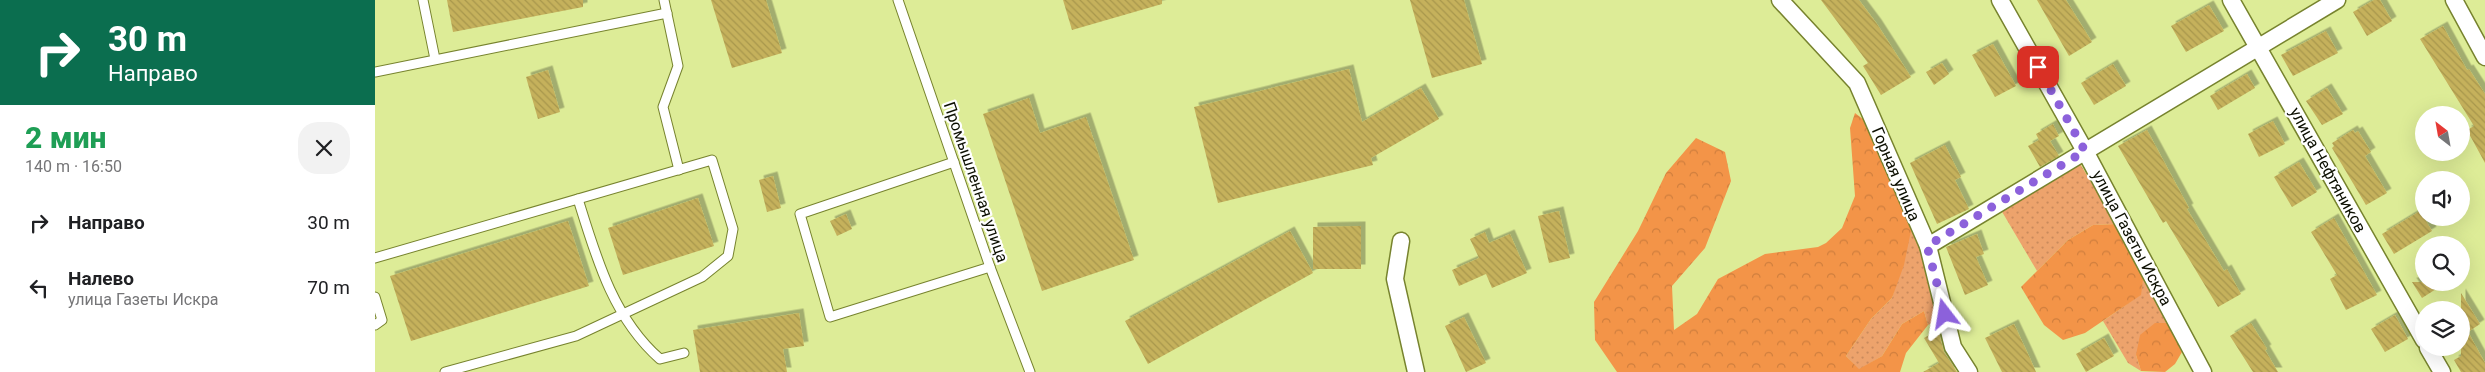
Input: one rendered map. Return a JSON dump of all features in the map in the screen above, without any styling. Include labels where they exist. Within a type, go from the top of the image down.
[{"type":"street","name":"Горная улица","points":[[1780,0],[1857,83],[1927,246],[1953,347],[1969,372]]},
{"type":"street","name":"улица Газеты Искра","points":[[2000,0],[2085,151],[2203,372]]},
{"type":"street","name":"улица Нефтяников","points":[[2231,0],[2415,324]]},
{"type":"street","points":[[1927,246],[2337,0]]},
{"type":"street","points":[[2454,0],[2485,58]]},
{"type":"street","points":[[1401,241],[1395,279],[1416,372]]},
{"type":"street","points":[[2432,356],[2441,372]]},
{"type":"lane","points":[[423,0],[435,60]]},
{"type":"lane","points":[[664,0],[678,66],[663,107],[679,170]]},
{"type":"lane","name":"Промышленная улица","points":[[898,0],[990,267],[1029,372]]},
{"type":"lane","points":[[375,72],[667,14]]},
{"type":"lane","points":[[375,258],[712,160],[733,230],[727,256],[702,278],[576,336],[445,372]]},
{"type":"lane","points":[[954,162],[800,214],[830,317],[990,267]]},
{"type":"lane","points":[[578,199],[595,257],[622,316],[641,342],[660,359],[684,353]]},
{"type":"lane","points":[[375,297],[382,320],[375,325]]},
{"type":"shaded area","points":[[2079,162],[2116,224],[2093,225],[2068,240],[2037,271],[2001,210]]},
{"type":"shaded area","points":[[1912,226],[1943,317],[1928,325],[1924,311],[1902,324],[1882,356],[1859,370],[1846,356],[1871,319],[1892,298]]},
{"type":"shaded area","points":[[2144,273],[2168,323],[2136,355],[2141,371],[2128,363],[2103,321],[2140,295]]},
{"type":"green space","points":[[1855,113],[1868,123],[1912,226],[1904,265],[1892,298],[1871,319],[1846,356],[1859,369],[1882,356],[1902,324],[1924,311],[1928,325],[1906,353],[1900,372],[1617,372],[1595,340],[1594,302],[1638,231],[1666,173],[1696,138],[1725,152],[1731,181],[1705,248],[1672,286],[1674,330],[1697,314],[1718,279],[1765,254],[1818,247],[1826,243],[1842,228],[1855,196],[1850,128]]},
{"type":"green space","points":[[2116,224],[2144,273],[2141,295],[2085,333],[2063,340],[2044,325],[2021,287],[2068,240],[2093,225]]},
{"type":"green space","points":[[2155,323],[2168,323],[2182,352],[2175,364],[2165,372],[2141,371],[2136,355],[2140,335]]},
{"type":"building","points":[[447,0],[583,0],[583,7],[453,32]]},
{"type":"building","points":[[711,0],[766,0],[782,53],[732,68]]},
{"type":"building","points":[[1063,0],[1162,0],[1162,4],[1072,30]]},
{"type":"building","points":[[1410,0],[1464,0],[1482,64],[1432,78]]},
{"type":"building","points":[[1821,0],[1859,0],[1911,77],[1881,95],[1863,66],[1868,63]]},
{"type":"building","points":[[2037,0],[2066,0],[2092,42],[2069,56]]},
{"type":"building","points":[[2374,0],[2380,0],[2392,21],[2367,36],[2353,12]]},
{"type":"building","points":[[2209,5],[2224,31],[2186,52],[2171,26]]},
{"type":"building","points":[[2443,26],[2467,70],[2469,69],[2485,94],[2485,163],[2470,136],[2470,128],[2474,126],[2470,120],[2470,106],[2462,106],[2420,39]]},
{"type":"building","points":[[2326,31],[2338,53],[2293,76],[2281,55]]},
{"type":"building","points":[[1993,44],[2016,86],[1995,97],[1972,55]]},
{"type":"building","points":[[1942,63],[1949,74],[1934,85],[1926,72]]},
{"type":"building","points":[[2113,64],[2126,86],[2094,105],[2081,83]]},
{"type":"building","points":[[1349,69],[1362,122],[1421,88],[1439,119],[1371,158],[1373,165],[1218,203],[1194,107]]},
{"type":"building","points":[[548,70],[560,112],[538,119],[526,77]]},
{"type":"building","points":[[2247,74],[2255,88],[2218,110],[2210,96]]},
{"type":"building","points":[[2327,88],[2343,114],[2322,125],[2306,101]]},
{"type":"building","points":[[1029,98],[1040,133],[1086,117],[1134,260],[1042,291],[983,114]]},
{"type":"building","points":[[2273,121],[2285,144],[2259,157],[2248,134]]},
{"type":"building","points":[[2053,124],[2059,136],[2050,141],[2059,156],[2040,167],[2028,146],[2039,140],[2036,134]]},
{"type":"building","points":[[2147,130],[2189,208],[2187,209],[2224,271],[2227,269],[2241,294],[2218,307],[2166,221],[2163,223],[2118,146]]},
{"type":"building","points":[[2353,130],[2355,133],[2358,131],[2371,152],[2365,156],[2387,193],[2366,205],[2332,148],[2334,146],[2332,143]]},
{"type":"building","points":[[1945,145],[1961,177],[1955,180],[1969,209],[1937,224],[1910,163]]},
{"type":"building","points":[[2299,162],[2317,192],[2292,207],[2274,177]]},
{"type":"building","points":[[773,176],[781,208],[767,212],[759,180]]},
{"type":"building","points":[[698,198],[714,246],[623,275],[608,228]]},
{"type":"building","points":[[1559,211],[1570,258],[1549,263],[1538,216]]},
{"type":"building","points":[[846,214],[852,229],[837,236],[830,221]]},
{"type":"building","points":[[2415,214],[2415,226],[2429,226],[2432,231],[2424,236],[2415,236],[2415,241],[2394,254],[2382,234]]},
{"type":"building","points":[[2334,218],[2377,295],[2346,310],[2330,279],[2337,275],[2311,232]]},
{"type":"building","points":[[568,221],[589,286],[411,341],[390,276]]},
{"type":"building","points":[[1361,226],[1361,269],[1313,269],[1313,227]]},
{"type":"building","points":[[1290,231],[1313,273],[1148,364],[1125,321]]},
{"type":"building","points":[[1485,232],[1489,243],[1510,234],[1527,273],[1492,288],[1486,274],[1459,286],[1452,270],[1479,258],[1470,239]]},
{"type":"building","points":[[1977,234],[1984,254],[1976,257],[1988,285],[1965,295],[1946,247]]},
{"type":"building","points":[[2418,291],[2433,291],[2422,298]]},
{"type":"building","points":[[2461,293],[2466,301],[2461,301]]},
{"type":"building","points":[[2470,308],[2480,324],[2470,331]]},
{"type":"building","points":[[799,313],[804,346],[783,349],[787,372],[700,372],[693,330]]},
{"type":"building","points":[[2395,315],[2408,339],[2385,352],[2371,329]]},
{"type":"building","points":[[1464,317],[1486,363],[1466,372],[1445,326]]},
{"type":"building","points":[[2251,323],[2278,372],[2253,372],[2230,336]]},
{"type":"building","points":[[2014,324],[2036,372],[2002,372],[1985,338]]},
{"type":"building","points":[[1938,330],[1944,352],[1957,372],[1923,372],[1939,363],[1924,338]]},
{"type":"building","points":[[2470,336],[2485,363],[2485,372],[2461,372],[2454,360],[2461,356],[2470,356]]},
{"type":"building","points":[[2104,338],[2114,356],[2086,372],[2076,354]]},
{"type":"route","points":[[1945,314],[1927,246],[2085,151],[2038,67]]}]
